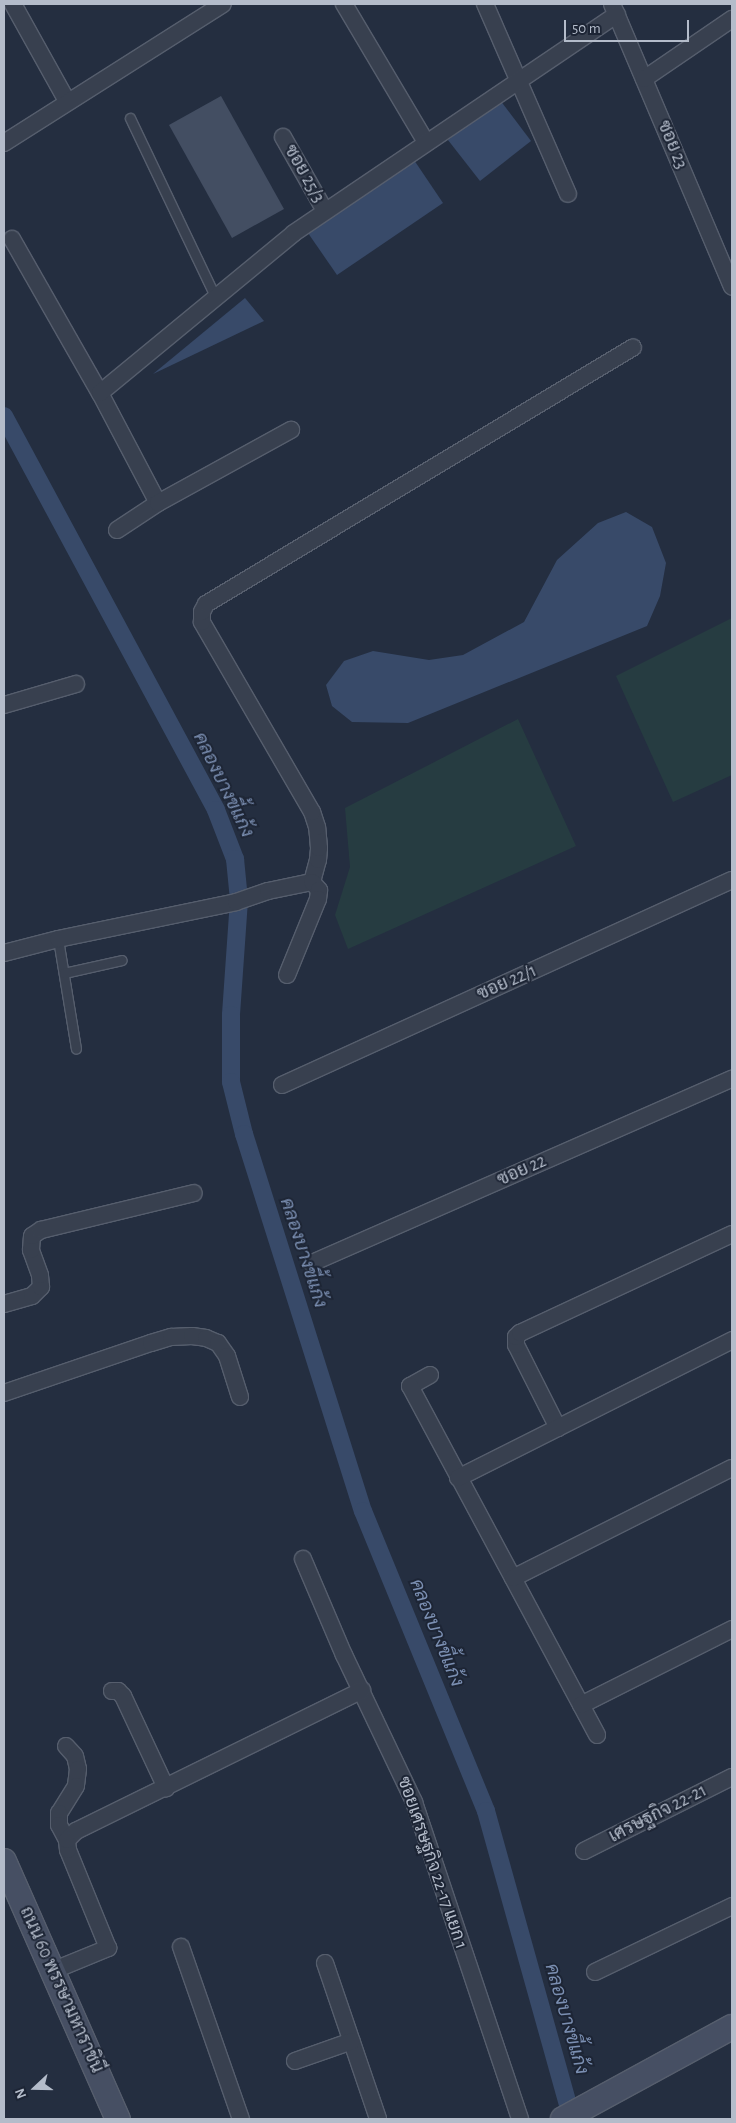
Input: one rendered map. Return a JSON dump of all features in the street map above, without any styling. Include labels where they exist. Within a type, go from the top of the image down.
[{"type":"street","points":[[13,4],[67,101]]},
{"type":"street","points":[[4,143],[67,101],[223,4]]},
{"type":"street","points":[[344,4],[426,142]]},
{"type":"street","points":[[485,4],[568,194]]},
{"type":"street","points":[[100,393],[215,296],[325,210],[519,80],[614,9]]},
{"type":"street","name":"ซอย 23","points":[[614,9],[732,287]]},
{"type":"street","points":[[644,79],[732,19]]},
{"type":"street","name":"ซอย 25/3","points":[[283,137],[325,210]]},
{"type":"street","points":[[12,238],[100,393],[158,503]]},
{"type":"street","points":[[312,882],[319,848],[317,827],[312,812],[206,629],[202,612],[206,604],[633,347]]},
{"type":"street","points":[[118,530],[158,503],[291,430]]},
{"type":"street","points":[[4,705],[76,684]]},
{"type":"street","name":"ซอย 22/1","points":[[282,1085],[732,880]]},
{"type":"street","points":[[4,953],[58,939],[236,902],[268,892],[312,882]]},
{"type":"street","points":[[287,975],[318,899],[319,890],[312,882]]},
{"type":"street","name":"ซอย 22","points":[[312,1263],[732,1079]]},
{"type":"street","points":[[4,1304],[32,1296],[41,1287],[40,1275],[31,1250],[32,1236],[41,1230],[194,1193]]},
{"type":"street","points":[[558,1428],[516,1345],[516,1338],[520,1333],[732,1234]]},
{"type":"street","points":[[4,1392],[158,1341],[192,1336],[206,1338],[218,1343],[227,1356],[240,1397]]},
{"type":"street","points":[[458,1478],[732,1340]]},
{"type":"street","points":[[430,1375],[410,1386],[597,1735]]},
{"type":"street","points":[[513,1578],[732,1468]]},
{"type":"street","name":"ซอยเศรษฐกิจ 22-17 แยก 1","points":[[303,1559],[414,1802],[520,2119]]},
{"type":"street","points":[[581,1705],[732,1629]]},
{"type":"street","points":[[67,1840],[76,1831],[362,1690]]},
{"type":"street","points":[[112,1691],[118,1691],[123,1696],[166,1788]]},
{"type":"street","points":[[52,1971],[108,1948],[68,1850],[67,1840],[59,1825],[59,1814],[76,1786],[78,1769],[75,1756],[66,1746]]},
{"type":"street","name":"เศรษฐกิจ 22-21","points":[[584,1851],[732,1777]]},
{"type":"street","name":"ถนน 60 พรรษามหาราชินี","points":[[4,1861],[118,2119]]},
{"type":"street","points":[[595,1972],[732,1906]]},
{"type":"street","points":[[181,1947],[241,2119]]},
{"type":"street","points":[[325,1963],[378,2119]]},
{"type":"street","points":[[563,2119],[732,2027]]},
{"type":"street","points":[[296,2061],[352,2041]]},
{"type":"lane","points":[[130,118],[215,296]]},
{"type":"lane","points":[[58,939],[76,1049]]},
{"type":"lane","points":[[64,973],[122,960]]},
{"type":"green space","points":[[732,618],[732,775],[673,802],[616,676]]},
{"type":"green space","points":[[518,719],[576,846],[348,949],[335,915],[350,867],[345,808]]},
{"type":"water","points":[[500,100],[531,141],[480,181],[448,140]]},
{"type":"water","points":[[414,160],[443,203],[337,275],[308,233]]},
{"type":"water","points":[[245,298],[264,321],[153,374]]},
{"type":"water","points":[[626,512],[652,527],[666,563],[660,596],[647,626],[408,723],[352,722],[332,706],[326,685],[344,661],[373,651],[429,660],[463,655],[524,622],[557,560],[598,523]]},
{"type":"building","points":[[221,96],[284,209],[232,238],[169,125]]},
{"type":"waterway","name":"คลองบางขี้แก้ง","points":[[4,416],[216,810],[235,859],[239,900],[231,1015],[231,1082],[244,1134],[363,1511],[486,1811],[572,2119]]}]
